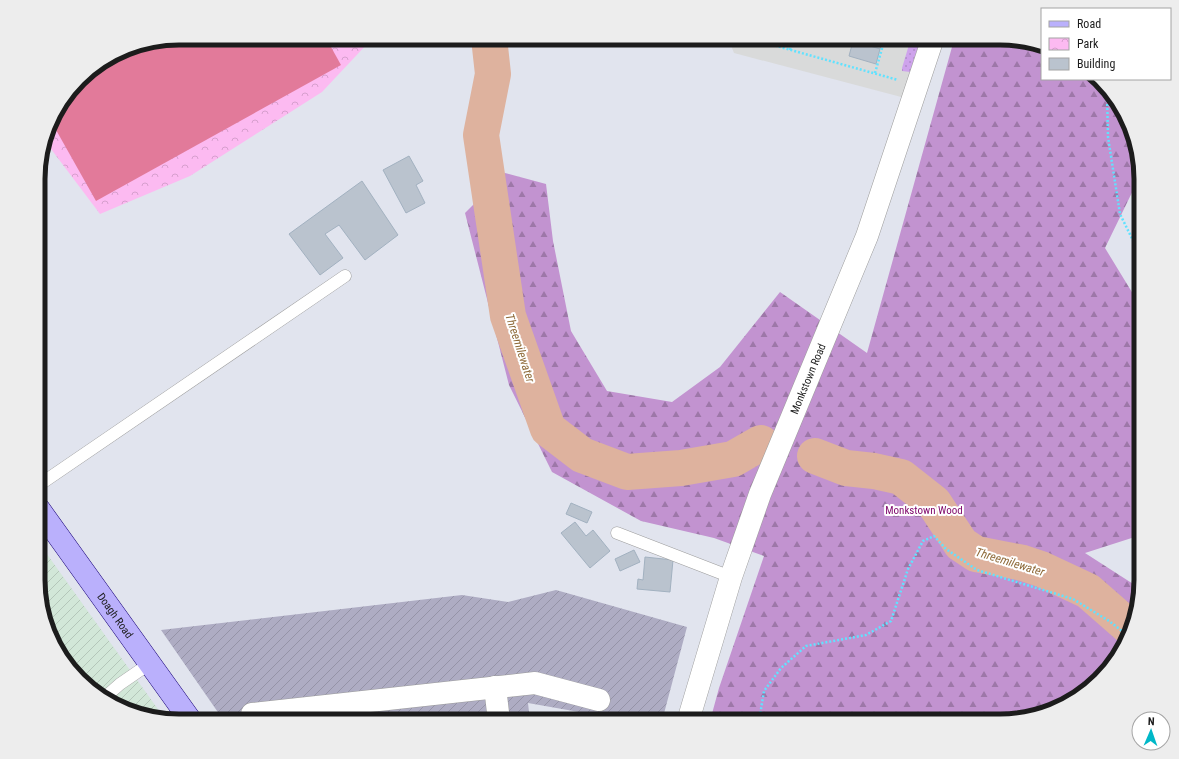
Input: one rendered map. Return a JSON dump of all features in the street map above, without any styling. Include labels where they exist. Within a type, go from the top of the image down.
[{"type":"main road","name":"Doagh Road","points":[[45,517],[186,714]]},
{"type":"street","name":"Monkstown Road","points":[[690,714],[731,577],[760,494],[867,236],[931,45]]},
{"type":"street","points":[[293,714],[495,686],[535,683],[599,700]]},
{"type":"street","points":[[495,686],[498,714]]},
{"type":"lane","points":[[45,481],[345,276]]},
{"type":"lane","points":[[617,533],[731,577]]},
{"type":"lane","points":[[109,694],[120,684],[149,664]]},
{"type":"path","points":[[772,45],[900,80]]},
{"type":"path","points":[[790,50],[791,45]]},
{"type":"path","points":[[875,73],[883,45]]},
{"type":"path","points":[[1107,99],[1108,137],[1120,214],[1134,243]]},
{"type":"path","points":[[760,714],[764,692],[781,668],[806,646],[866,635],[890,621],[908,569],[923,541],[934,536],[946,549],[977,570],[1073,599],[1109,621],[1123,632]]},
{"type":"shaded area","points":[[170,45],[330,45],[341,65],[96,201],[55,128],[73,97],[84,84],[97,73],[128,55]]},
{"type":"shaded area","points":[[731,45],[920,45],[905,98],[734,53]]},
{"type":"shaded area","points":[[909,45],[919,45],[910,72],[902,71]]},
{"type":"shaded area","points":[[953,45],[1004,45],[952,47]]},
{"type":"shaded area","points":[[45,551],[161,713],[136,707],[104,691],[91,681],[73,662],[63,647],[52,623],[46,598]]},
{"type":"shaded area","points":[[556,590],[687,627],[664,714],[590,714],[528,703],[529,714],[219,714],[161,630],[462,595],[508,602]]},
{"type":"green space","points":[[170,45],[366,45],[322,92],[190,176],[100,214],[49,147],[55,128],[73,97],[84,84],[112,63],[136,52]]},
{"type":"green space","name":"Monkstown Wood","points":[[1012,46],[1041,52],[1041,80],[1090,80],[1106,97],[1116,112],[1127,136],[1134,170],[1134,188],[1105,248],[1134,296],[1134,537],[1085,553],[1134,584],[1127,623],[1111,655],[1095,675],[1067,696],[1043,707],[1026,711],[1009,714],[712,714],[719,688],[764,556],[714,538],[641,521],[552,472],[509,385],[465,213],[505,173],[546,184],[553,241],[571,331],[607,391],[672,402],[720,367],[780,292],[867,353],[952,47]]},
{"type":"building","points":[[852,45],[866,45],[880,49],[876,64],[849,56]]},
{"type":"building","points":[[866,45],[881,45],[880,49]]},
{"type":"building","points":[[409,156],[423,181],[416,185],[425,203],[406,213],[383,170]]},
{"type":"building","points":[[362,181],[398,235],[365,260],[339,225],[325,234],[343,258],[320,275],[289,234]]},
{"type":"building","points":[[571,503],[592,512],[587,523],[566,514]]},
{"type":"building","points":[[575,522],[586,536],[593,530],[610,551],[590,568],[561,533]]},
{"type":"building","points":[[634,550],[640,562],[620,571],[615,559]]},
{"type":"building","points":[[645,557],[673,560],[670,592],[637,589],[638,579],[643,580]]},
{"type":"waterway","name":"Threemilewater","points":[[490,45],[493,74],[481,135],[508,316],[548,429],[582,455],[627,472],[681,468],[733,459],[761,443]]},
{"type":"waterway","name":"Threemilewater","points":[[815,456],[846,468],[874,471],[901,477],[934,503],[961,544],[976,554],[1023,563],[1041,569],[1088,591],[1126,625]]}]
